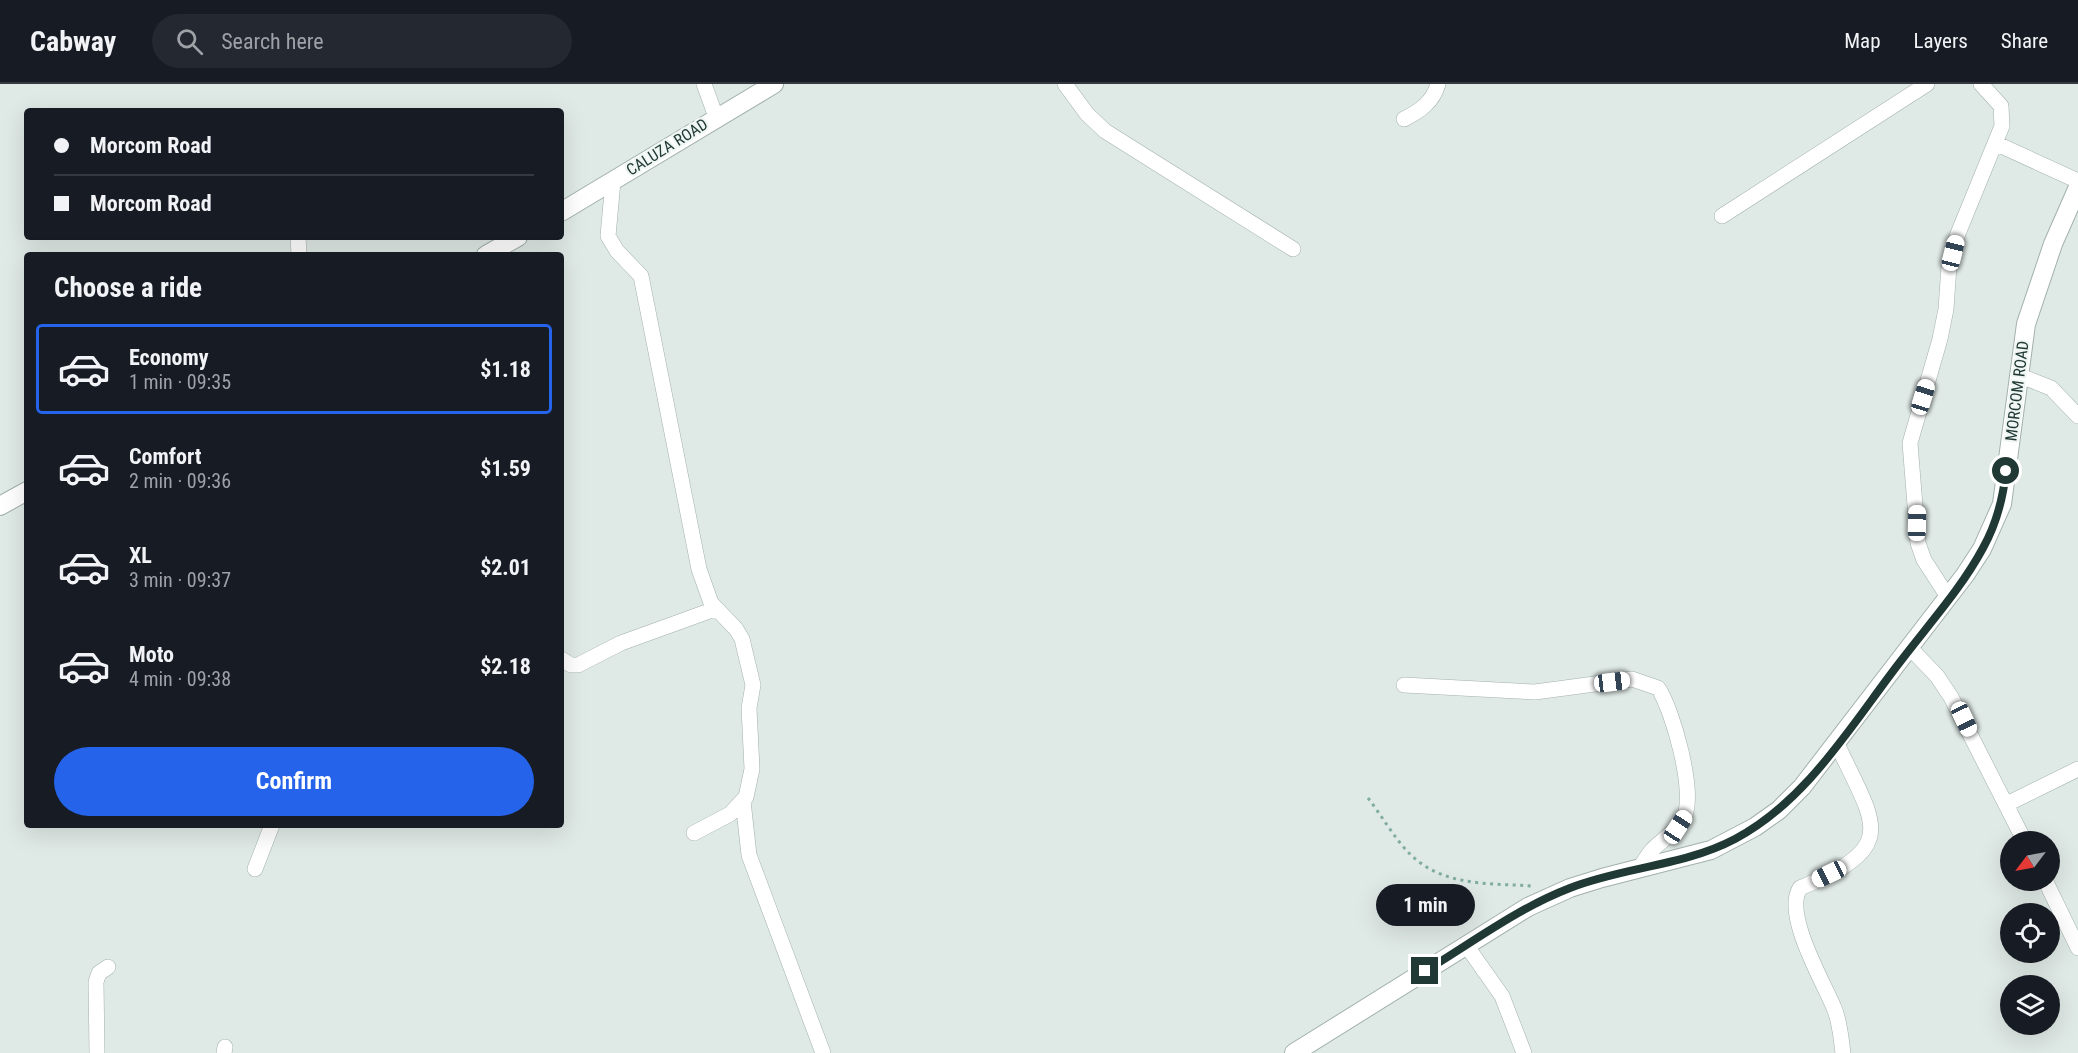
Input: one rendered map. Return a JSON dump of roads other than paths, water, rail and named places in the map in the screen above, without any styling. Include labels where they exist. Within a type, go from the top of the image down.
[{"type":"street","points":[[704,84],[716,117]]},
{"type":"street","name":"CALUZA ROAD","points":[[564,210],[774,84]]},
{"type":"street","points":[[1065,84],[1087,114],[1105,130],[1293,249]]},
{"type":"street","points":[[1404,119],[1419,111],[1429,102],[1438,84]]},
{"type":"street","points":[[1722,216],[1927,84]]},
{"type":"street","points":[[1948,597],[1924,560],[1918,543],[1910,443],[1940,339],[1946,309],[1949,266],[1957,236],[2002,126],[2001,106],[1981,84]]},
{"type":"street","points":[[1995,143],[2078,181]]},
{"type":"street","points":[[613,181],[608,237],[617,251],[641,276],[693,547],[705,591],[715,609],[736,629],[752,673],[749,730],[752,770],[743,801],[749,855],[823,1053]]},
{"type":"street","name":"MORCOM ROAD","points":[[1294,1053],[1528,907],[1570,888],[1711,850],[1755,827],[1794,795],[1837,744],[1982,549],[2002,504],[2018,375],[2031,306],[2078,187]]},
{"type":"street","points":[[491,252],[513,240]]},
{"type":"street","points":[[2018,375],[2051,388],[2078,416]]},
{"type":"street","points":[[0,506],[24,493]]},
{"type":"street","points":[[564,661],[571,665],[578,665],[621,643],[715,609]]},
{"type":"street","points":[[1910,648],[1937,676],[1951,697],[2020,831]]},
{"type":"street","points":[[1404,685],[1534,692],[1632,679],[1658,688],[1670,711],[1687,784],[1688,801],[1685,815],[1678,827],[1652,850],[1639,869]]},
{"type":"street","points":[[1837,744],[1865,803],[1873,830],[1870,841],[1860,856],[1845,867],[1800,888],[1794,902],[1807,944],[1836,1010],[1844,1053]]},
{"type":"street","points":[[2007,804],[2078,769]]},
{"type":"street","points":[[694,833],[730,814],[743,801]]},
{"type":"street","points":[[255,869],[271,828]]},
{"type":"street","points":[[2050,891],[2078,948]]},
{"type":"street","points":[[1466,945],[1502,996],[1524,1053]]},
{"type":"street","points":[[97,1053],[96,982],[99,973],[108,967]]}]
